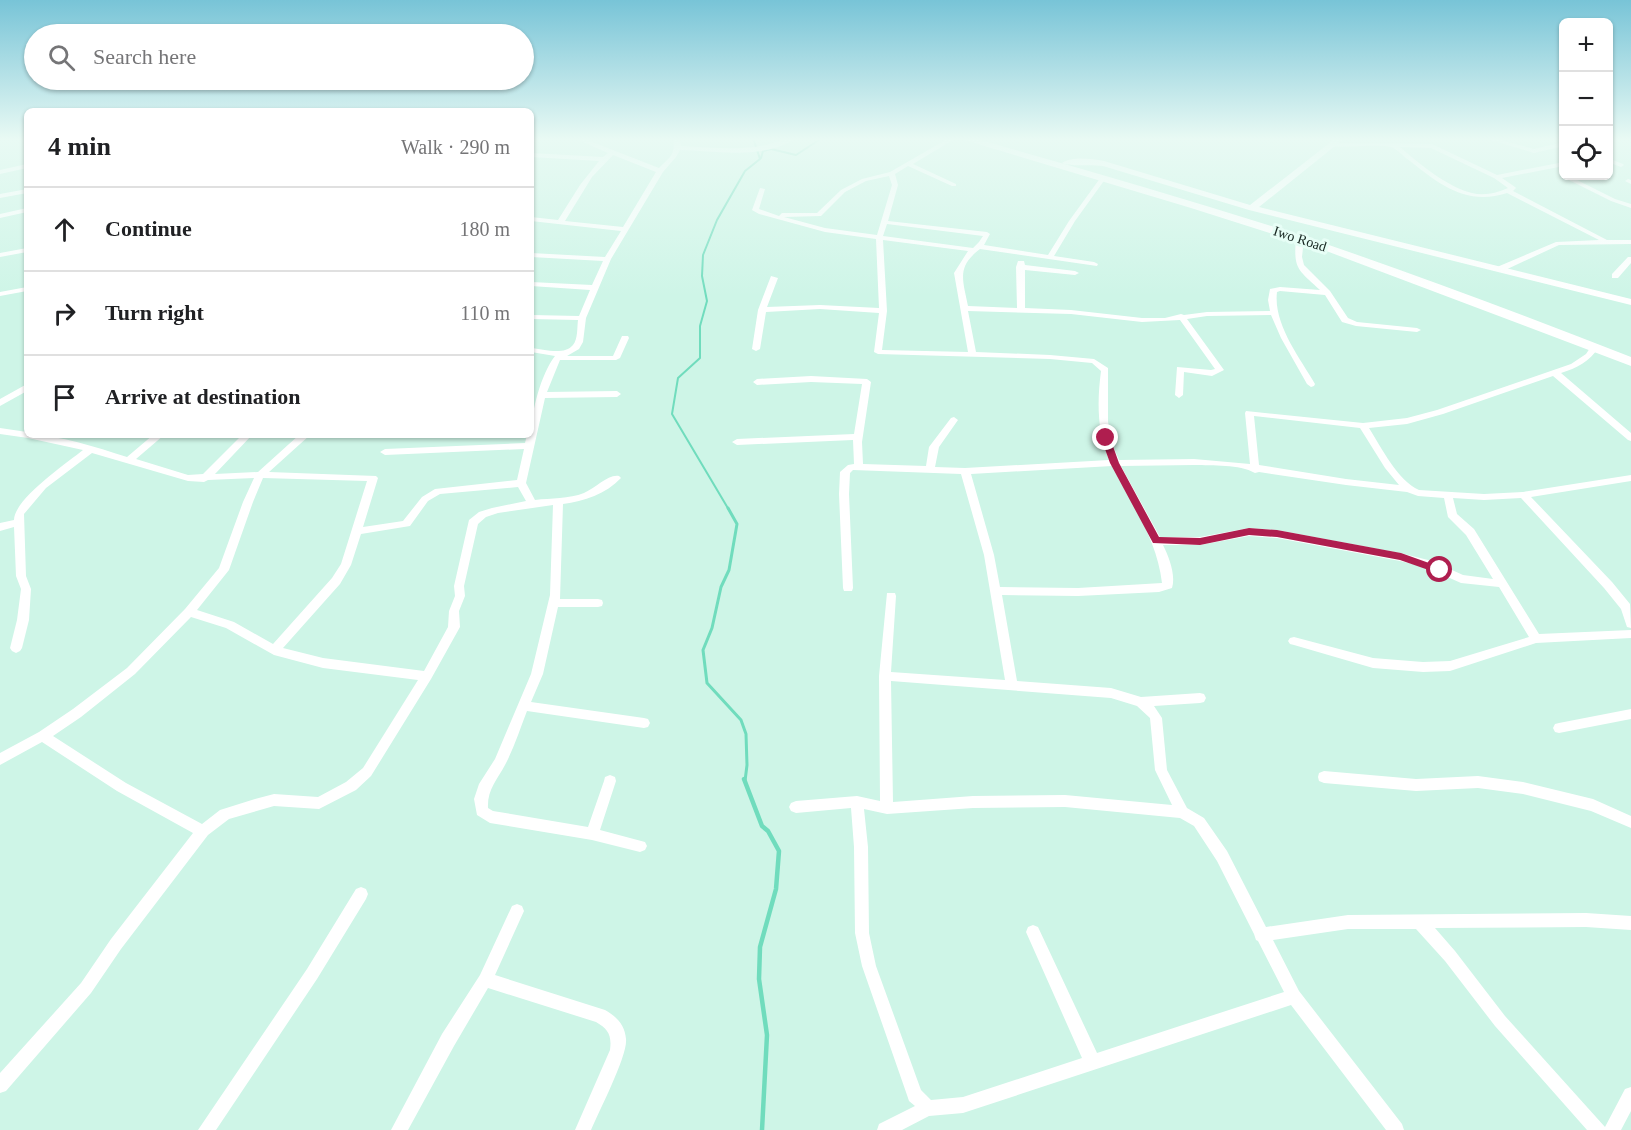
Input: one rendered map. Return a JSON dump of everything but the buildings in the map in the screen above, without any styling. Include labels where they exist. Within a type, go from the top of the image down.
[{"type":"main road","name":"Iwo Road","points":[[1144,191],[1300,239],[1418,279],[1631,362]]},
{"type":"main road","name":"Iwo Road","points":[[1165,191],[1333,245],[1487,300],[1631,356]]},
{"type":"street","points":[[560,223],[582,191]]},
{"type":"street","points":[[534,422],[538,397],[560,356],[576,347],[579,342],[582,318],[607,259],[648,191]]},
{"type":"street","points":[[762,191],[756,210],[769,215],[792,218],[819,215],[844,191]]},
{"type":"street","points":[[893,191],[879,239],[883,311],[878,352],[1050,357],[1089,361],[1101,365],[1105,370],[1101,413],[1106,438],[1115,463],[1156,541],[1167,576],[1166,587],[1078,592],[996,591]]},
{"type":"street","points":[[1050,257],[1094,191]]},
{"type":"street","points":[[1194,191],[1252,208],[1631,302]]},
{"type":"street","points":[[1252,208],[1274,191]]},
{"type":"street","points":[[1461,191],[1468,195],[1483,196],[1508,191],[1607,241]]},
{"type":"street","points":[[1595,191],[1631,206]]},
{"type":"street","points":[[0,196],[24,192]]},
{"type":"street","points":[[0,216],[24,211]]},
{"type":"street","points":[[792,218],[825,231],[1095,264]]},
{"type":"street","points":[[534,219],[624,229]]},
{"type":"street","points":[[883,222],[984,232],[988,235],[964,261],[958,273],[972,354]]},
{"type":"street","points":[[1300,239],[1298,257],[1300,266],[1327,293],[1344,320],[1349,323],[1417,330]]},
{"type":"street","points":[[1500,269],[1558,243],[1631,242]]},
{"type":"street","points":[[0,255],[24,251]]},
{"type":"street","points":[[1022,309],[1020,267],[1023,254]]},
{"type":"street","points":[[534,255],[607,259]]},
{"type":"street","points":[[1615,276],[1631,259]]},
{"type":"street","points":[[1020,267],[1075,273]]},
{"type":"street","points":[[756,349],[762,310],[774,278]]},
{"type":"street","points":[[534,284],[596,288]]},
{"type":"street","points":[[0,294],[24,289]]},
{"type":"street","points":[[1311,384],[1274,313],[1271,297],[1275,290],[1327,293]]},
{"type":"street","points":[[762,310],[820,307],[883,311]]},
{"type":"street","points":[[963,308],[1022,309],[1142,320],[1165,320],[1181,316],[1274,313]]},
{"type":"street","points":[[1179,395],[1180,369],[1212,373],[1220,370],[1181,316]]},
{"type":"street","points":[[534,317],[582,318]]},
{"type":"street","points":[[534,351],[560,356],[616,358],[625,338]]},
{"type":"street","points":[[1255,470],[1249,413],[1363,426],[1407,421],[1574,366],[1589,356],[1595,347]]},
{"type":"street","points":[[1555,373],[1631,438]]},
{"type":"street","points":[[757,382],[811,380],[867,382],[857,442],[859,467]]},
{"type":"street","points":[[0,403],[24,389]]},
{"type":"street","points":[[538,397],[617,394]]},
{"type":"street","points":[[930,470],[934,447],[954,420]]},
{"type":"street","points":[[1363,426],[1388,466],[1408,489]]},
{"type":"street","points":[[0,431],[24,435]]},
{"type":"street","points":[[737,442],[859,437]]},
{"type":"street","points":[[40,438],[130,459],[188,478],[204,480],[260,476],[371,477],[372,484],[363,505],[346,565],[336,581],[274,650]]},
{"type":"street","points":[[58,442],[64,438]]},
{"type":"street","points":[[130,459],[155,438]]},
{"type":"street","points":[[204,480],[244,438]]},
{"type":"street","points":[[0,759],[43,736],[77,713],[130,671],[189,612],[224,570],[248,502],[260,476],[302,438]]},
{"type":"street","points":[[531,438],[521,483],[532,503]]},
{"type":"street","points":[[385,452],[530,446]]},
{"type":"street","points":[[16,648],[23,620],[26,589],[21,576],[20,513],[29,501],[91,449]]},
{"type":"street","points":[[848,588],[845,476],[846,470],[859,467],[964,471],[1115,463],[1194,462],[1237,465],[1255,470],[1448,496],[1523,495],[1631,478]]},
{"type":"street","points":[[964,471],[989,555],[1012,684]]},
{"type":"street","points":[[0,1085],[86,988],[116,944],[203,831],[225,814],[274,800],[319,803],[351,786],[373,764],[454,627],[454,611],[460,596],[459,586],[470,525],[481,515],[532,503],[558,506],[590,494],[616,478]]},
{"type":"street","points":[[357,531],[406,524],[425,499],[438,491],[521,483]]},
{"type":"street","points":[[1523,495],[1608,585],[1626,607],[1631,624]]},
{"type":"street","points":[[1448,496],[1452,515],[1470,532],[1536,639]]},
{"type":"street","points":[[558,506],[558,562],[554,603],[537,674],[492,778],[483,788],[482,811],[490,817],[592,834],[640,846]]},
{"type":"street","points":[[0,527],[19,522]]},
{"type":"street","points":[[1156,541],[1200,541],[1249,532],[1277,534],[1401,557],[1428,564],[1461,579],[1503,584]]},
{"type":"street","points":[[887,808],[885,676],[891,596]]},
{"type":"street","points":[[554,603],[598,603]]},
{"type":"street","points":[[189,612],[230,625],[274,650],[323,663],[427,676]]},
{"type":"street","points":[[1293,641],[1373,663],[1423,667],[1450,666],[1536,639],[1631,634]]},
{"type":"street","points":[[885,676],[1111,693],[1141,702],[1200,698]]},
{"type":"street","points":[[1141,702],[1153,712],[1156,718],[1161,770],[1182,812]]},
{"type":"street","points":[[525,706],[644,723]]},
{"type":"street","points":[[1558,728],[1631,714]]},
{"type":"street","points":[[43,736],[137,798],[203,831]]},
{"type":"street","points":[[1324,777],[1416,786],[1478,782],[1523,788],[1593,805],[1631,822]]},
{"type":"street","points":[[592,834],[610,781]]},
{"type":"street","points":[[796,807],[857,802],[887,808],[972,802],[1065,801],[1182,812],[1199,822],[1222,855],[1294,996],[1396,1130]]},
{"type":"street","points":[[857,802],[861,847],[862,933],[869,966],[915,1095],[928,1108]]},
{"type":"street","points":[[206,1130],[268,1040],[361,894]]},
{"type":"street","points":[[399,1130],[448,1040],[485,980],[517,911]]},
{"type":"street","points":[[1261,935],[1348,922],[1586,920],[1631,923]]},
{"type":"street","points":[[1419,921],[1450,956],[1500,1021],[1599,1130]]},
{"type":"street","points":[[1033,932],[1093,1063]]},
{"type":"street","points":[[485,980],[600,1015],[615,1026],[619,1040],[618,1050],[583,1130]]},
{"type":"street","points":[[885,1130],[928,1108],[963,1105],[1294,996]]},
{"type":"street","points":[[1612,1130],[1631,1095]]},
{"type":"waterway","points":[[729,510],[672,414],[678,378],[700,358],[700,326],[707,301],[702,276],[703,255],[717,220],[734,191]]},
{"type":"waterway","points":[[728,508],[737,524],[729,570],[721,587],[712,628],[703,650],[707,683],[741,720],[746,734],[745,781]]},
{"type":"waterway","points":[[744,779],[762,826],[768,831],[779,851],[776,889],[760,947],[759,979],[767,1035],[762,1130]]},
{"type":"route","points":[[1106,438],[1115,463],[1156,541],[1200,541],[1249,532],[1277,534],[1401,557],[1428,564],[1440,570]]}]
